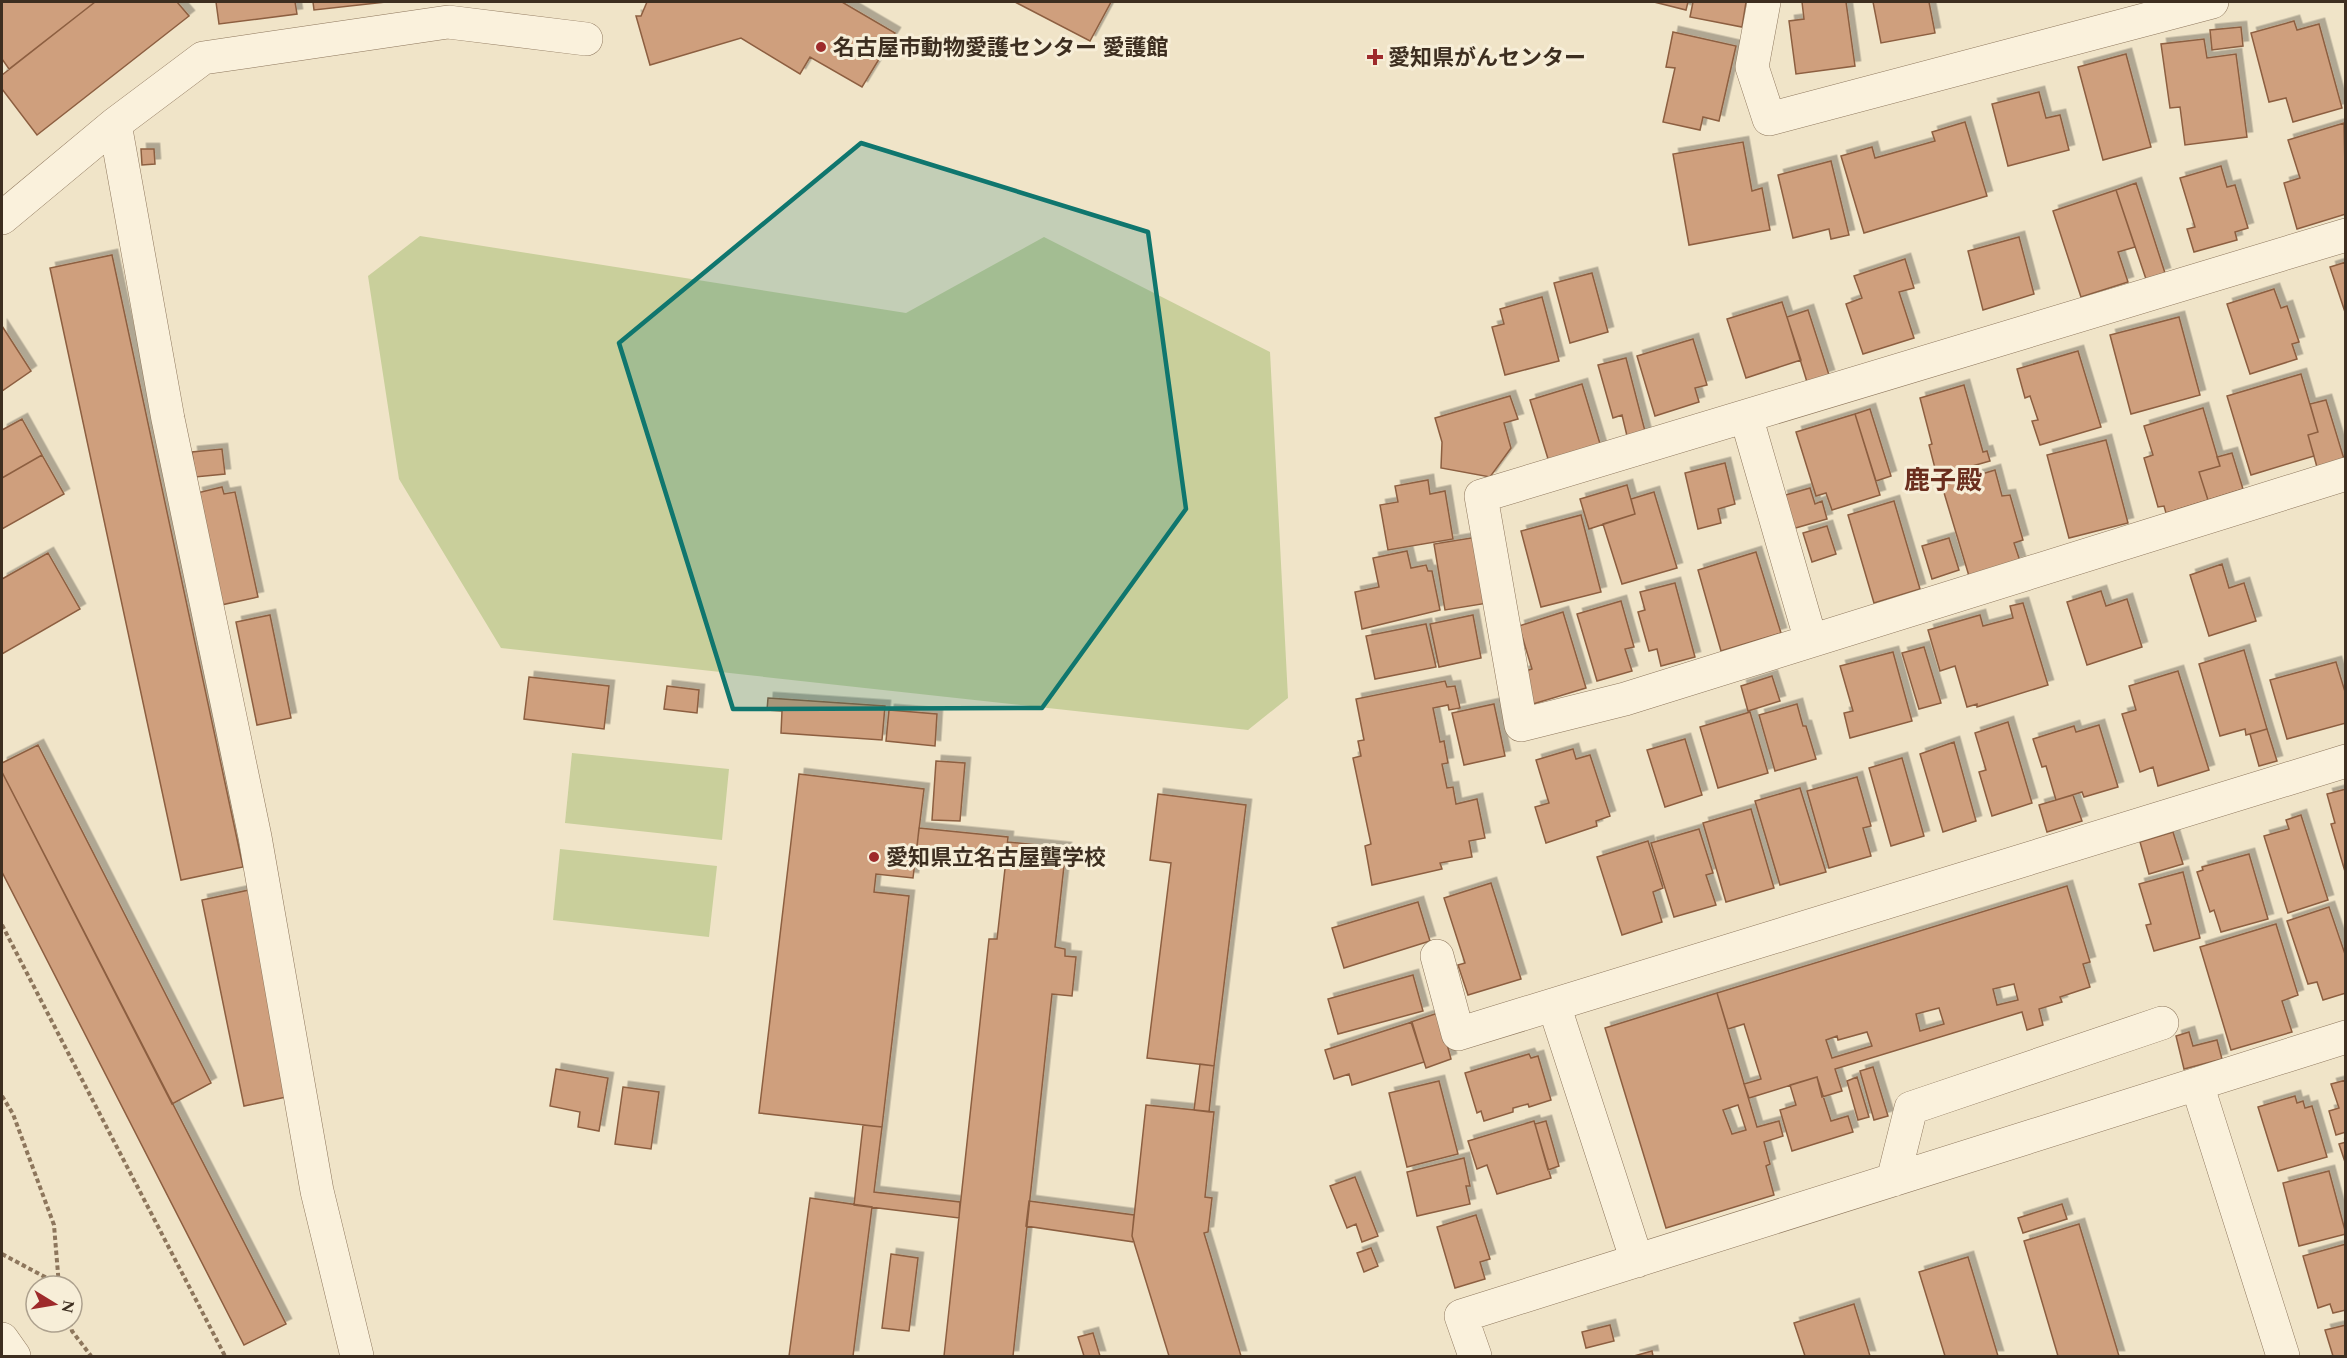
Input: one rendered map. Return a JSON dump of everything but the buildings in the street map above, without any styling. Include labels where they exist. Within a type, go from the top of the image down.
[{"type":"street","points":[[1764,2],[1752,67],[1769,119],[2212,2]]},
{"type":"street","points":[[8,212],[115,124],[203,58],[448,12],[586,39]]},
{"type":"street","points":[[115,124],[168,419],[255,837],[317,1191],[357,1356]]},
{"type":"street","points":[[2346,235],[1481,496],[1521,725],[1625,699],[2346,474]]},
{"type":"street","points":[[1746,416],[1811,641]]},
{"type":"street","points":[[1437,956],[1458,1034],[2346,761]]},
{"type":"street","points":[[1554,1005],[1637,1261]]},
{"type":"street","points":[[1893,1180],[1911,1108],[2162,1023]]},
{"type":"street","points":[[1475,1356],[1461,1316],[2346,1037]]},
{"type":"street","points":[[2197,1084],[2283,1356]]},
{"type":"street","points":[[2,1340],[14,1356]]},
{"type":"path","points":[[2,925],[225,1356]]},
{"type":"path","points":[[2,1096],[13,1114],[54,1225],[58,1274]]},
{"type":"path","points":[[2,1254],[39,1274]]},
{"type":"path","points":[[74,1334],[91,1356]]},
{"type":"highlighted area","points":[[861,143],[1148,232],[1186,509],[1042,708],[733,709],[619,343]]},
{"type":"green space","points":[[420,236],[906,313],[1044,237],[1270,352],[1288,698],[1248,730],[501,648],[399,479],[368,276]]},
{"type":"green space","points":[[572,753],[729,769],[722,840],[565,823]]},
{"type":"green space","points":[[560,849],[717,866],[709,937],[553,920]]},
{"type":"place","name":"名古屋市動物愛護センター 愛護館","points":[[821,47]]},
{"type":"place","name":"愛知県がんセンター","points":[[1375,57]]},
{"type":"place","name":"愛知県立名古屋聾学校","points":[[874,857]]},
{"type":"district","name":"鹿子殿","points":[[1943,480]]}]
